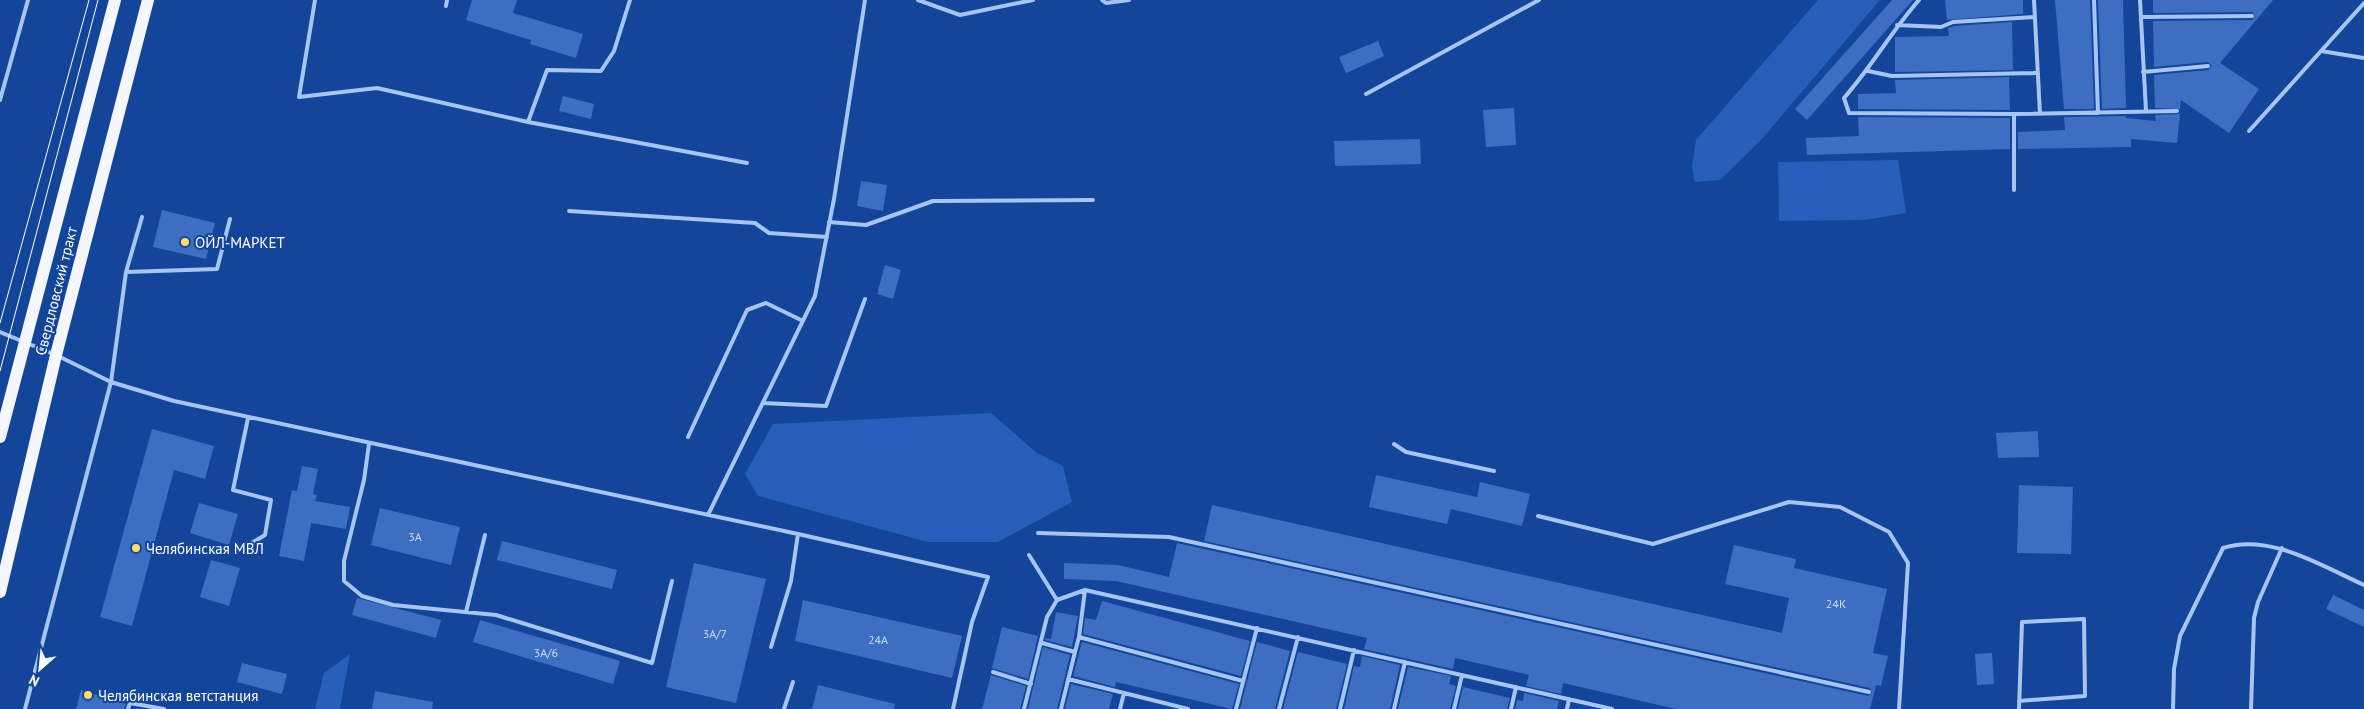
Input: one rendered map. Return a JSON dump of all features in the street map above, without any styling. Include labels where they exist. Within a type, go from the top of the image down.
[{"type":"main road","name":"Свердловский тракт","points":[[0,437],[115,0]]},
{"type":"main road","name":"Свердловский тракт","points":[[0,592],[56,355],[148,0]]},
{"type":"lane","points":[[0,100],[28,0]]},
{"type":"lane","points":[[314,0],[299,97],[376,88],[528,122],[747,163]]},
{"type":"lane","points":[[446,6],[447,0]]},
{"type":"lane","points":[[528,122],[547,70],[601,71],[614,51],[630,0]]},
{"type":"lane","points":[[708,515],[815,296],[839,171],[865,0]]},
{"type":"lane","points":[[918,0],[960,15],[1033,0]]},
{"type":"lane","points":[[1102,0],[1106,3],[1129,0]]},
{"type":"lane","points":[[1366,94],[1539,0]]},
{"type":"lane","points":[[1919,0],[1897,25],[1868,71],[1844,98],[1849,113],[2040,114],[2177,111]]},
{"type":"lane","points":[[2034,0],[2040,114]]},
{"type":"lane","points":[[2094,0],[2098,113]]},
{"type":"lane","points":[[2140,0],[2146,112]]},
{"type":"lane","points":[[2249,131],[2364,3]]},
{"type":"lane","points":[[2142,18],[2252,16]]},
{"type":"lane","points":[[1897,25],[1941,27],[1953,22],[2034,17]]},
{"type":"lane","points":[[2321,51],[2364,58]]},
{"type":"lane","points":[[2143,72],[2208,66]]},
{"type":"lane","points":[[1868,71],[1892,76],[2038,73]]},
{"type":"lane","points":[[2014,114],[2014,190]]},
{"type":"lane","points":[[830,222],[866,225],[933,201],[1093,200]]},
{"type":"lane","points":[[569,211],[755,223],[769,233],[827,237]]},
{"type":"lane","points":[[25,709],[111,382],[126,272],[142,218]]},
{"type":"lane","points":[[126,272],[217,269],[230,219]]},
{"type":"lane","points":[[763,403],[826,406],[865,299]]},
{"type":"lane","points":[[688,437],[747,310],[766,303],[803,321]]},
{"type":"lane","points":[[0,332],[56,355],[111,382],[174,402],[798,534],[988,577],[972,622],[953,709]]},
{"type":"lane","points":[[235,553],[265,535],[271,500],[233,490],[248,418]]},
{"type":"lane","points":[[369,444],[364,480],[344,561],[344,581],[362,596],[393,605],[496,615],[652,663],[672,581]]},
{"type":"lane","points":[[1394,444],[1406,452],[1494,471]]},
{"type":"lane","points":[[1538,516],[1653,544],[1789,502],[1840,507],[1889,532],[1908,564],[1899,709]]},
{"type":"lane","points":[[1038,533],[1169,538],[1869,692]]},
{"type":"lane","points":[[771,647],[790,581],[798,534]]},
{"type":"lane","points":[[466,612],[485,535]]},
{"type":"lane","points":[[2173,709],[2174,669],[2180,636],[2223,548],[2240,543],[2282,548],[2364,585]]},
{"type":"lane","points":[[2251,709],[2254,618],[2258,602],[2282,548]]},
{"type":"lane","points":[[1029,555],[1057,600]]},
{"type":"lane","points":[[1061,709],[1079,638],[1085,590]]},
{"type":"lane","points":[[1024,709],[1047,617],[1057,600],[1085,590],[1612,709]]},
{"type":"lane","points":[[2019,701],[2085,696],[2084,619],[2022,622],[2019,701],[2019,709]]},
{"type":"lane","points":[[1236,709],[1257,628]]},
{"type":"lane","points":[[1279,709],[1298,637]]},
{"type":"lane","points":[[1079,638],[1243,681]]},
{"type":"lane","points":[[1042,643],[1075,652]]},
{"type":"lane","points":[[1340,709],[1354,650]]},
{"type":"lane","points":[[1394,709],[1405,662]]},
{"type":"lane","points":[[993,672],[1031,684]]},
{"type":"lane","points":[[1454,709],[1462,675]]},
{"type":"lane","points":[[1068,679],[1188,709]]},
{"type":"lane","points":[[784,709],[792,682]]},
{"type":"lane","points":[[1511,709],[1516,687]]},
{"type":"lane","points":[[1120,709],[1124,693]]},
{"type":"lane","points":[[1567,709],[1569,699]]},
{"type":"lane","points":[[128,709],[130,703],[164,709]]},
{"type":"shaded area","points":[[1818,0],[1880,0],[1761,140],[1720,180],[1695,182],[1692,167],[1696,140]]},
{"type":"shaded area","points":[[1898,160],[1906,213],[1865,220],[1779,221],[1778,162]]},
{"type":"shaded area","points":[[991,413],[1037,453],[1063,466],[1072,502],[998,542],[928,542],[758,496],[745,474],[773,424]]},
{"type":"shaded area","points":[[350,654],[340,709],[315,709],[324,673]]},
{"type":"building","points":[[472,0],[517,0],[513,13],[583,34],[576,58],[530,44],[531,40],[466,20]]},
{"type":"building","points":[[1892,0],[1913,0],[1807,120],[1795,109]]},
{"type":"building","points":[[1945,0],[2023,0],[2023,14],[1947,20]]},
{"type":"building","points":[[2055,0],[2090,0],[2094,109],[2064,109]]},
{"type":"building","points":[[2098,0],[2123,0],[2126,108],[2102,109]]},
{"type":"building","points":[[2153,0],[2273,0],[2220,63],[2259,89],[2229,133],[2181,100],[2180,109],[2155,108],[2154,75],[2208,70],[2212,66],[2208,62],[2154,67],[2153,21],[2252,20],[2255,15],[2252,12],[2153,13]]},
{"type":"building","points":[[2012,22],[2013,70],[1895,72],[1895,37],[1949,36],[1948,28],[1954,26]]},
{"type":"building","points":[[1378,41],[1384,56],[1346,73],[1339,57]]},
{"type":"building","points":[[2009,77],[2010,110],[1858,109],[1858,94],[1896,93],[1895,80]]},
{"type":"building","points":[[563,96],[594,104],[591,119],[559,111]]},
{"type":"building","points":[[1514,108],[1516,145],[1486,147],[1483,110]]},
{"type":"building","points":[[2180,114],[2177,143],[2131,139],[2131,147],[2018,149],[2018,132],[2065,130],[2064,117],[2126,116],[2126,118],[2156,121],[2155,115]]},
{"type":"building","points":[[1858,117],[2010,118],[2010,149],[1807,155],[1806,138],[1859,136]]},
{"type":"building","points":[[1420,139],[1421,164],[1335,166],[1334,141]]},
{"type":"building","points":[[861,181],[887,185],[883,211],[857,206]]},
{"type":"building","points":[[162,210],[215,223],[206,259],[153,247]]},
{"type":"building","points":[[885,265],[901,270],[893,299],[877,294]]},
{"type":"building","name":"Челябинская МВЛ","points":[[152,429],[214,446],[205,479],[174,470],[132,626],[100,617]]},
{"type":"building","points":[[2038,431],[2039,457],[1998,458],[1996,433]]},
{"type":"building","points":[[302,466],[318,469],[313,494],[317,495],[315,501],[350,507],[346,529],[311,523],[304,561],[279,556],[292,490],[297,491]]},
{"type":"building","points":[[1376,475],[1477,497],[1480,482],[1530,494],[1522,526],[1451,509],[1447,524],[1369,507]]},
{"type":"building","points":[[2019,485],[2073,487],[2071,554],[2017,553]]},
{"type":"building","points":[[199,503],[238,514],[229,545],[190,533]]},
{"type":"building","points":[[1212,505],[1782,633],[1789,598],[1725,584],[1734,545],[1796,559],[1794,568],[1887,589],[1873,653],[1888,656],[1881,686],[1876,685],[1870,709],[1676,709],[1563,683],[1561,694],[1526,686],[1529,675],[1455,658],[1453,669],[1364,649],[1367,638],[1116,581],[1064,579],[1064,563],[1118,565],[1169,577],[1177,543],[1868,696],[1872,693],[1870,688],[1204,541]]},
{"type":"building","points":[[380,508],[460,527],[451,565],[371,545]]},
{"type":"building","points":[[502,541],[617,570],[612,589],[497,560]]},
{"type":"building","points":[[211,560],[240,568],[229,606],[200,597]]},
{"type":"building","points":[[694,563],[766,579],[736,703],[666,687]]},
{"type":"building","points":[[2333,595],[2364,610],[2364,627],[2326,609]]},
{"type":"building","points":[[357,598],[441,620],[436,638],[352,615]]},
{"type":"building","points":[[803,600],[962,636],[952,678],[795,641]]},
{"type":"building","points":[[1102,601],[1250,641],[1241,676],[1083,634],[1085,618],[1096,620]]},
{"type":"building","points":[[1056,612],[1078,616],[1072,647],[1045,640],[1046,638],[1051,639]]},
{"type":"building","points":[[480,620],[620,661],[613,684],[473,642]]},
{"type":"building","points":[[1002,627],[1038,636],[1028,679],[992,668]]},
{"type":"building","points":[[1082,642],[1239,684],[1232,709],[1116,682],[1115,687],[1073,676]]},
{"type":"building","points":[[1257,642],[1290,651],[1275,709],[1240,709]]},
{"type":"building","points":[[1043,647],[1070,655],[1057,709],[1028,709]]},
{"type":"building","points":[[1298,652],[1347,664],[1336,709],[1283,709]]},
{"type":"building","points":[[1992,653],[1994,684],[1977,685],[1975,654]]},
{"type":"building","points":[[1362,656],[1400,665],[1390,709],[1344,709],[1354,666],[1360,667]]},
{"type":"building","points":[[242,663],[287,674],[282,694],[237,682]]},
{"type":"building","points":[[1408,667],[1451,676],[1449,684],[1456,686],[1450,709],[1398,709]]},
{"type":"building","points":[[991,675],[1026,686],[1020,709],[982,709]]},
{"type":"building","points":[[1071,684],[1113,694],[1109,709],[1065,709]]},
{"type":"building","points":[[818,685],[895,704],[894,709],[812,709]]},
{"type":"building","points":[[1463,687],[1510,698],[1507,709],[1458,709]]},
{"type":"building","name":"Челябинская ветстанция","points":[[81,690],[126,704],[124,709],[76,709]]},
{"type":"building","points":[[375,691],[433,702],[432,709],[372,709]]},
{"type":"building","points":[[1524,693],[1559,701],[1557,709],[1515,709],[1517,700],[1523,701]]},
{"type":"tram line","points":[[0,323],[89,0]]},
{"type":"tram line","points":[[0,371],[98,0]]},
{"type":"place","name":"ОЙЛ-МАРКЕТ","points":[[185,242]]},
{"type":"place","name":"Челябинская МВЛ","points":[[136,548]]},
{"type":"place","name":"Челябинская ветстанция","points":[[88,695]]}]
